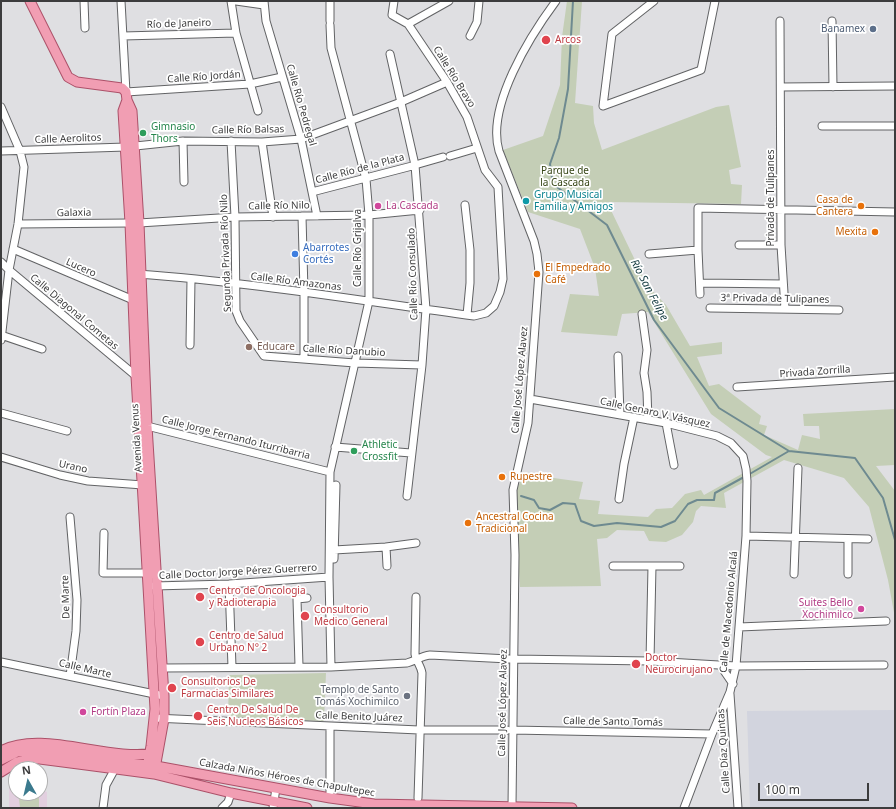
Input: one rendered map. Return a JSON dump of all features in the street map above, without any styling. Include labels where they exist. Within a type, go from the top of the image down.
[{"type":"main road","points":[[30,1],[68,77],[77,82],[120,87],[126,96]]},
{"type":"main road","name":"Avenida Venus","points":[[126,96],[123,111],[131,146],[140,223],[143,304],[143,485],[152,572]]},
{"type":"main road","name":"Avenida Venus","points":[[131,146],[130,223],[132,301],[136,376],[143,425],[152,572],[154,753]]},
{"type":"main road","name":"Avenida Venus","points":[[151,769],[164,719],[162,668],[152,586]]},
{"type":"main road","points":[[1,751],[22,744],[39,743],[117,754],[154,753]]},
{"type":"main road","name":"Calzada Niños Héroes de Chapultepec","points":[[1,760],[17,752],[33,750],[117,765]]},
{"type":"main road","name":"Calzada Niños Héroes de Chapultepec","points":[[1,772],[16,762],[32,758],[151,769],[374,804],[572,808]]},
{"type":"main road","name":"Calzada Niños Héroes de Chapultepec","points":[[151,769],[273,805],[307,808]]},
{"type":"street","points":[[84,1],[85,28]]},
{"type":"street","points":[[121,1],[126,96]]},
{"type":"street","points":[[231,1],[236,33],[258,111]]},
{"type":"street","points":[[236,1],[264,3]]},
{"type":"street","name":"Calle Río Grijalva","points":[[330,1],[331,48],[366,179],[369,215],[369,301],[330,472],[330,596]]},
{"type":"street","points":[[394,1],[392,15],[408,24],[449,1]]},
{"type":"street","points":[[470,36],[477,22],[479,1]]},
{"type":"street","name":"Calle José López Alavez","points":[[512,806],[510,730],[515,556],[513,490],[528,423],[538,262],[534,241],[497,145],[497,126],[504,95],[522,52],[556,1]]},
{"type":"street","points":[[654,1],[612,34],[603,106],[701,70],[715,1]]},
{"type":"street","name":"Calle Río Pedregal","points":[[264,3],[266,21],[301,139],[317,216]]},
{"type":"street","name":"Privada de Tulipanes","points":[[780,20],[781,245],[785,309]]},
{"type":"street","points":[[832,21],[833,87]]},
{"type":"street","name":"Calle Río Bravo","points":[[408,24],[447,82],[464,111],[486,170],[498,187]]},
{"type":"street","name":"Río de Janeiro","points":[[123,36],[236,33]]},
{"type":"street","name":"Calle Río Consulado","points":[[390,54],[414,165],[420,210],[426,309],[422,364],[407,496]]},
{"type":"street","name":"Calle Río Jordán","points":[[126,96],[250,84],[282,77]]},
{"type":"street","name":"Calle Río Balsas","points":[[131,146],[184,141],[262,142],[301,139],[401,102],[447,82]]},
{"type":"street","points":[[781,87],[895,86]]},
{"type":"street","points":[[1,107],[20,150],[24,167],[18,224],[9,270],[1,337],[42,349]]},
{"type":"street","points":[[822,126],[895,126]]},
{"type":"street","points":[[184,141],[184,182]]},
{"type":"street","name":"Segunda Privada Río Nilo","points":[[231,141],[235,217],[236,312],[264,356]]},
{"type":"street","points":[[262,142],[273,217]]},
{"type":"street","name":"Calle Aerolitos","points":[[1,150],[131,146]]},
{"type":"street","name":"Calle Río de la Plata","points":[[312,192],[366,179],[477,148]]},
{"type":"street","points":[[498,187],[510,180]]},
{"type":"street","name":"Calle Río Amazonas","points":[[131,274],[236,284],[467,315],[481,315],[491,310],[494,306],[500,292],[503,279],[498,187]]},
{"type":"street","points":[[465,205],[470,250],[470,283],[467,315]]},
{"type":"street","points":[[700,294],[698,208],[895,212]]},
{"type":"street","name":"Calle Río Nilo","points":[[140,223],[235,217],[369,215],[420,210]]},
{"type":"street","points":[[302,216],[304,359]]},
{"type":"street","name":"Galaxia","points":[[18,224],[130,223]]},
{"type":"street","points":[[739,245],[781,245]]},
{"type":"street","name":"Lucero","points":[[13,249],[132,301],[143,304]]},
{"type":"street","points":[[649,254],[698,250]]},
{"type":"street","name":"Calle Diagonal Cometas","points":[[1,262],[136,376]]},
{"type":"street","points":[[190,345],[191,279]]},
{"type":"street","points":[[700,283],[783,284]]},
{"type":"street","name":"3ª Privada de Tulipanes","points":[[710,308],[839,310]]},
{"type":"street","points":[[642,314],[647,350],[644,372],[647,392],[648,420]]},
{"type":"street","name":"Calle Río Danubio","points":[[264,356],[355,362],[422,364]]},
{"type":"street","points":[[618,356],[620,415]]},
{"type":"street","name":"Privada Zorrilla","points":[[737,387],[895,376]]},
{"type":"street","name":"Calle Genaro V. Vásquez","points":[[530,399],[666,423],[717,436],[730,443],[744,456],[747,481]]},
{"type":"street","points":[[1,413],[67,432]]},
{"type":"street","points":[[619,499],[624,464],[634,417]]},
{"type":"street","points":[[666,423],[674,465]]},
{"type":"street","name":"Calle Jorge Fernando Iturribarria","points":[[143,425],[330,472]]},
{"type":"street","points":[[335,447],[411,453]]},
{"type":"street","name":"Urano","points":[[1,457],[60,475],[88,481],[143,485]]},
{"type":"street","points":[[794,574],[798,468]]},
{"type":"street","name":"Calle de Macedonio Alcalá","points":[[684,808],[733,684],[736,666],[746,536],[747,481]]},
{"type":"street","points":[[331,667],[330,596],[333,590],[336,485]]},
{"type":"street","name":"De Marte","points":[[70,517],[77,600],[76,631],[70,676]]},
{"type":"street","points":[[104,533],[103,573],[152,572]]},
{"type":"street","points":[[746,536],[868,540]]},
{"type":"street","points":[[848,539],[848,574]]},
{"type":"street","points":[[334,550],[386,548],[416,543]]},
{"type":"street","points":[[386,548],[387,566]]},
{"type":"street","points":[[613,566],[680,566]]},
{"type":"street","points":[[650,661],[652,566]]},
{"type":"street","name":"Calle Doctor Jorge Pérez Guerrero","points":[[152,586],[229,584],[329,577]]},
{"type":"street","points":[[229,584],[232,667]]},
{"type":"street","points":[[416,597],[416,661],[421,668],[422,673],[418,804]]},
{"type":"street","points":[[299,666],[297,599],[307,598]]},
{"type":"street","points":[[739,627],[886,621]]},
{"type":"street","points":[[162,668],[331,667],[407,664],[416,661],[422,656],[430,655],[511,659],[650,661],[736,666],[884,665]]},
{"type":"street","name":"Calle Marte","points":[[1,662],[164,696]]},
{"type":"street","points":[[720,665],[733,684]]},
{"type":"street","name":"Calle Díaz Quintas","points":[[730,692],[738,808]]},
{"type":"street","name":"Calle Benito Juárez","points":[[154,718],[420,730]]},
{"type":"street","points":[[330,726],[330,798]]},
{"type":"street","name":"Calle de Santo Tomás","points":[[420,730],[510,730],[712,734]]},
{"type":"street","points":[[103,808],[106,785],[117,765]]},
{"type":"street","points":[[273,805],[276,788]]},
{"type":"street","points":[[222,808],[228,802],[231,793]]},
{"type":"shaded area","points":[[895,710],[895,808],[750,808],[747,711]]},
{"type":"shaded area","points":[[9,801],[47,801],[47,808],[9,808]]},
{"type":"green space","name":"Parque de la Cascada","points":[[567,1],[582,1],[575,103],[593,106],[594,123],[602,150],[716,107],[729,105],[741,167],[729,170],[731,184],[742,185],[741,204],[607,202],[647,285],[666,305],[690,346],[722,342],[722,354],[697,357],[709,386],[719,384],[761,416],[759,424],[767,426],[764,435],[798,450],[802,435],[820,439],[819,426],[804,426],[803,414],[895,409],[895,465],[876,466],[895,491],[895,618],[888,580],[869,507],[844,478],[784,460],[724,493],[726,508],[701,506],[696,511],[693,522],[682,535],[666,542],[649,541],[644,531],[617,530],[607,538],[597,539],[601,586],[520,587],[514,495],[524,474],[583,482],[579,499],[600,501],[598,514],[648,517],[656,509],[672,508],[685,494],[701,490],[704,495],[772,457],[766,455],[711,414],[648,312],[622,314],[617,336],[561,332],[570,294],[599,296],[595,268],[580,229],[528,212],[503,150],[543,136],[560,85],[562,37]]},
{"type":"green space","points":[[326,673],[324,721],[228,719],[229,675]]},
{"type":"green space","points":[[19,801],[39,801],[39,808],[20,808]]},
{"type":"waterway","name":"Río San Felipe","points":[[573,1],[568,89],[559,138],[550,164],[553,184],[607,225],[654,320],[719,408],[789,451],[855,458],[883,498],[895,540]]},
{"type":"waterway","points":[[748,475],[789,451]]},
{"type":"waterway","points":[[521,496],[534,500],[539,508],[550,510],[563,503],[575,504],[581,521],[594,526],[617,523],[661,527],[675,521],[688,504],[697,500],[714,500],[715,493],[744,477]]},
{"type":"place","name":"Banamex","points":[[873,29]]},
{"type":"place","name":"Arcos","points":[[546,40]]},
{"type":"place","name":"Gimnasio Thors","points":[[143,133]]},
{"type":"place","name":"Grupo Musical Familia y Amigos","points":[[526,201]]},
{"type":"place","name":"La Cascada","points":[[378,206]]},
{"type":"place","name":"Casa de Cantera","points":[[861,206]]},
{"type":"place","name":"Mexita","points":[[875,232]]},
{"type":"place","name":"Abarrotes Cortés","points":[[295,254]]},
{"type":"place","name":"El Empedrado Café","points":[[537,274]]},
{"type":"place","name":"Educare","points":[[249,347]]},
{"type":"place","name":"Athletic Crossfit","points":[[354,451]]},
{"type":"place","name":"Rupestre","points":[[502,477]]},
{"type":"place","name":"Ancestral Cocina Tradicional","points":[[468,523]]},
{"type":"place","name":"Centro de Oncologia y Radioterapia","points":[[200,597]]},
{"type":"place","name":"Suites Bello Xochimilco","points":[[861,609]]},
{"type":"place","name":"Consultorio Medico General","points":[[305,616]]},
{"type":"place","name":"Centro de Salud Urbano N° 2","points":[[200,642]]},
{"type":"place","name":"Doctor Neurocirujano","points":[[636,664]]},
{"type":"place","name":"Consultorios De Farmacias Similares","points":[[172,688]]},
{"type":"place","name":"Templo de Santo Tomás Xochimilco","points":[[407,696]]},
{"type":"place","name":"Fortín Plaza","points":[[83,712]]},
{"type":"place","name":"Centro De Salud De Seis Nucleos Básicos","points":[[198,716]]}]
